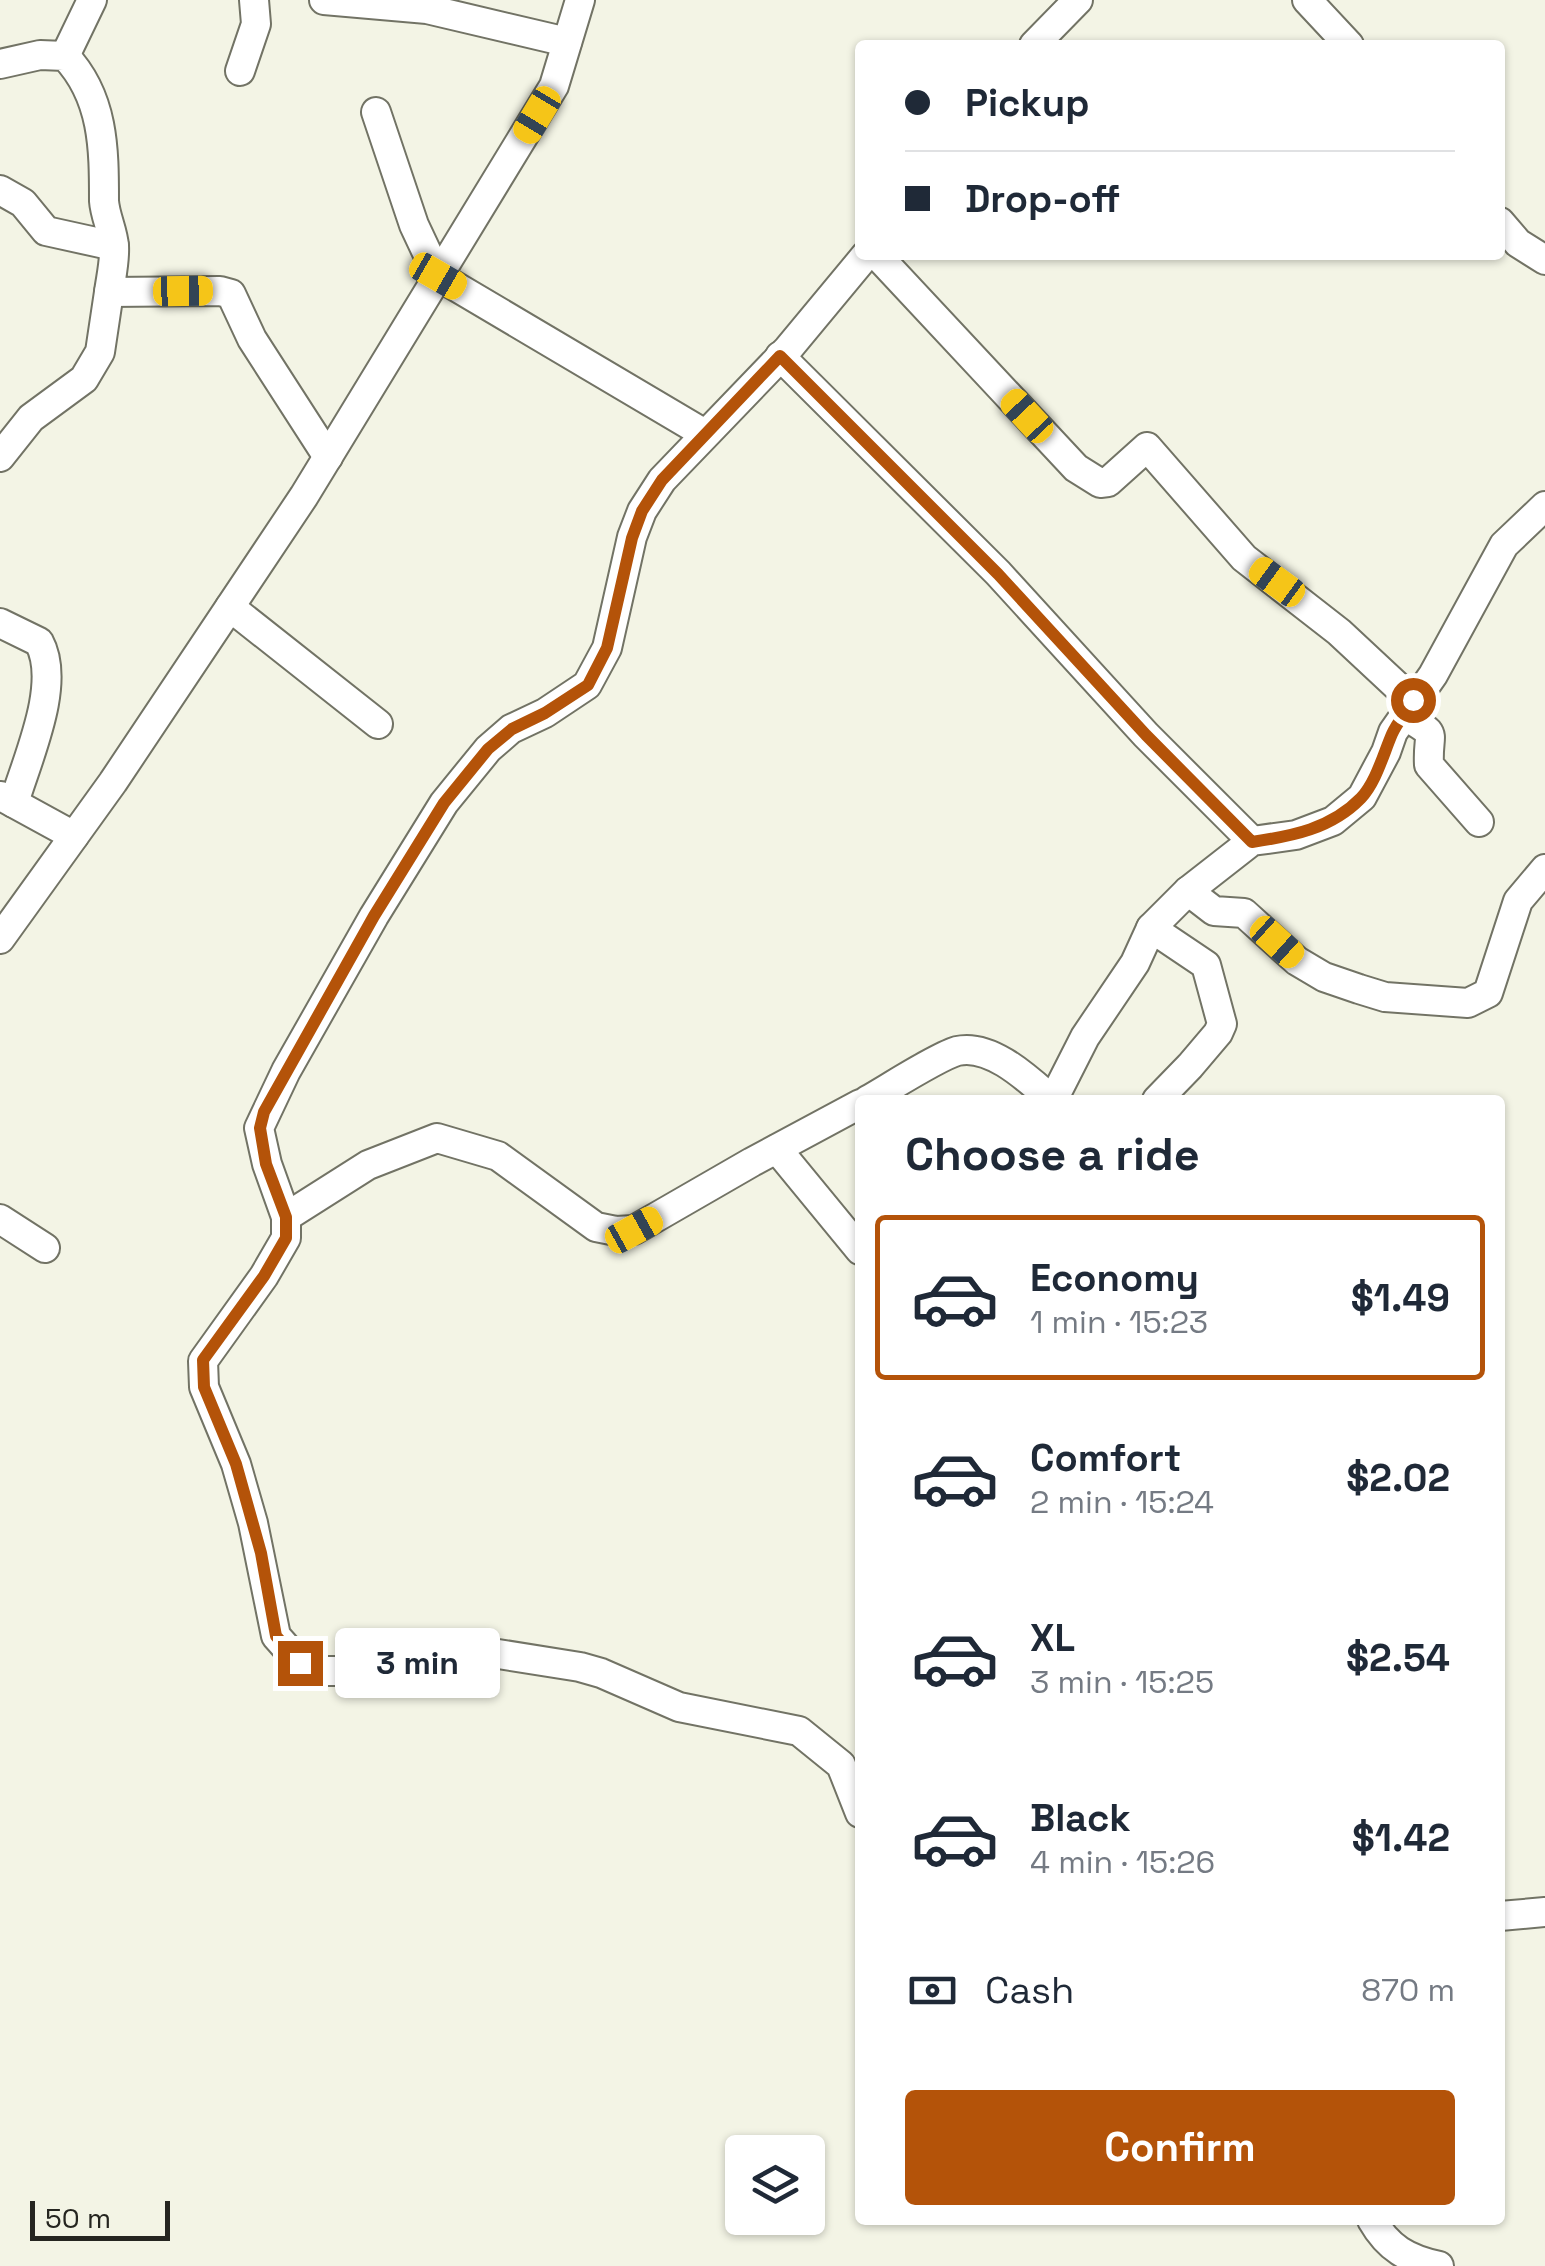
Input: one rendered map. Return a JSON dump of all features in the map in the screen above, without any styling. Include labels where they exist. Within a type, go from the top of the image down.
[{"type":"street","points":[[65,56],[92,0]]},
{"type":"street","points":[[240,71],[256,24],[254,0]]},
{"type":"street","points":[[324,0],[394,3],[567,42]]},
{"type":"street","points":[[0,939],[230,607],[328,457],[554,86],[580,0]]},
{"type":"street","points":[[1039,40],[1078,0]]},
{"type":"street","points":[[1307,0],[1344,40]]},
{"type":"street","points":[[0,64],[40,55],[65,56]]},
{"type":"street","points":[[0,458],[31,418],[84,378],[100,352],[114,246],[104,204],[107,176],[100,121],[90,93],[65,56]]},
{"type":"street","points":[[376,112],[414,225],[438,276],[698,430]]},
{"type":"street","points":[[0,190],[24,203],[46,230],[114,246]]},
{"type":"street","points":[[1505,228],[1518,243],[1545,260]]},
{"type":"street","points":[[855,1800],[841,1765],[799,1731],[679,1707],[591,1670],[454,1647],[399,1656],[354,1670],[320,1672],[300,1663],[276,1636],[253,1523],[236,1464],[204,1387],[203,1360],[264,1276],[286,1238],[286,1217],[266,1164],[260,1128],[264,1112],[374,916],[459,783],[488,749],[512,729],[588,685],[607,648],[632,538],[642,511],[698,430],[780,356],[862,260]]},
{"type":"street","points":[[882,260],[1076,468],[1100,482],[1108,482],[1147,447],[1244,558],[1339,632],[1430,730],[1433,736],[1429,765],[1479,822]]},
{"type":"street","points":[[109,292],[232,294],[252,339],[328,457]]},
{"type":"street","points":[[780,356],[998,574],[1146,735],[1252,842]]},
{"type":"street","points":[[1054,1095],[1084,1036],[1135,963],[1152,928],[1188,891],[1252,842],[1296,835],[1332,821],[1362,797],[1504,545],[1545,506]]},
{"type":"street","points":[[230,607],[378,724]]},
{"type":"street","points":[[0,623],[39,642],[48,667],[42,711],[7,800],[74,836]]},
{"type":"street","points":[[1188,891],[1214,911],[1244,913],[1297,960],[1324,977],[1385,997],[1468,1003],[1488,993],[1518,901],[1545,869]]},
{"type":"street","points":[[1152,928],[1206,965],[1222,1024],[1200,1055],[1162,1095]]},
{"type":"street","points":[[877,1095],[959,1050],[987,1054],[1021,1073],[1046,1095]]},
{"type":"street","points":[[286,1217],[368,1165],[437,1138],[498,1156],[596,1226],[634,1230],[855,1107]]},
{"type":"street","points":[[778,1148],[855,1244]]},
{"type":"street","points":[[0,1218],[45,1248]]},
{"type":"street","points":[[1505,1916],[1545,1912]]},
{"type":"street","points":[[1375,2225],[1401,2254],[1439,2266]]},
{"type":"route","points":[[300,1663],[276,1636],[261,1553],[236,1464],[204,1387],[203,1360],[264,1276],[286,1238],[286,1217],[266,1164],[260,1128],[264,1112],[374,916],[444,803],[488,749],[512,729],[588,685],[607,648],[632,538],[642,511],[662,480],[780,356],[1010,586],[1040,623],[1252,842],[1296,835],[1332,821],[1362,797],[1413,700]]}]
